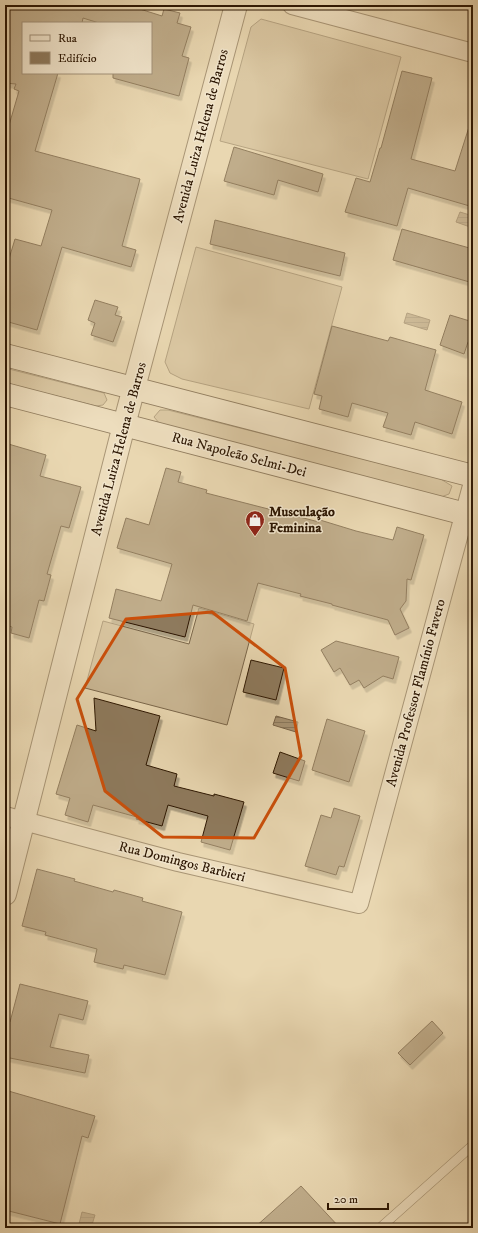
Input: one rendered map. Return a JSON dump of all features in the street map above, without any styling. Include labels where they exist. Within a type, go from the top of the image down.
[{"type":"main road","name":"Avenida Luiza Helena de Barros","points":[[5,894],[15,818],[134,389],[236,5]]},
{"type":"main road","points":[[5,354],[134,389],[473,476]]},
{"type":"main road","name":"Rua Napoleão Selmi-Dei","points":[[5,394],[468,515]]},
{"type":"street","points":[[292,5],[473,53]]},
{"type":"street","name":"Avenida Professor Flamínio Favero","points":[[359,904],[468,515],[473,482]]},
{"type":"street","name":"Rua Domingos Barbieri","points":[[15,818],[178,862],[359,904]]},
{"type":"lane","points":[[380,1228],[473,1145]]},
{"type":"highlighted area","points":[[212,612],[285,668],[301,756],[254,838],[163,837],[105,791],[77,699],[126,619]]},
{"type":"shaded area","points":[[261,19],[401,57],[368,179],[220,141],[251,27]]},
{"type":"shaded area","points":[[460,212],[473,216],[473,228],[456,222]]},
{"type":"shaded area","points":[[196,247],[342,287],[309,409],[182,379],[170,373],[165,362]]},
{"type":"shaded area","points":[[407,313],[430,320],[427,330],[404,323]]},
{"type":"shaded area","points":[[5,368],[104,393],[107,400],[103,405],[96,406],[5,383]]},
{"type":"shaded area","points":[[160,410],[168,410],[439,478],[452,486],[449,494],[441,497],[160,424],[154,417]]},
{"type":"shaded area","points":[[199,608],[254,624],[227,725],[85,688],[103,621],[189,644]]},
{"type":"shaded area","points":[[276,716],[298,722],[296,732],[273,725]]},
{"type":"shaded area","points":[[82,1212],[95,1215],[91,1228],[78,1228]]},
{"type":"building","points":[[5,5],[127,5],[162,16],[164,9],[180,13],[177,23],[191,27],[182,56],[189,58],[179,96],[113,78],[113,74],[152,74],[152,22],[96,22],[83,18],[82,22],[22,22],[22,74],[58,74],[35,151],[140,179],[122,246],[136,250],[131,267],[62,247],[37,330],[5,321],[5,272],[15,239],[41,246],[52,210],[5,197],[5,139],[19,91],[14,89],[16,84],[5,83]]},
{"type":"building","points":[[402,71],[432,78],[411,159],[455,171],[469,127],[473,127],[473,207],[408,188],[397,226],[345,212],[356,178],[370,182]]},
{"type":"building","points":[[234,147],[323,174],[318,192],[278,180],[274,195],[224,181]]},
{"type":"building","points":[[215,220],[345,253],[340,276],[210,244]]},
{"type":"building","points":[[402,229],[473,249],[473,283],[393,260]]},
{"type":"building","points":[[95,300],[118,307],[115,315],[122,317],[113,342],[91,335],[95,323],[88,320]]},
{"type":"building","points":[[450,315],[473,322],[473,343],[468,342],[464,354],[440,345]]},
{"type":"building","points":[[332,326],[388,341],[390,337],[436,350],[425,390],[462,402],[452,434],[415,422],[411,435],[383,427],[388,413],[352,403],[348,417],[319,409],[322,396],[314,394]]},
{"type":"building","points":[[5,443],[46,455],[40,476],[81,487],[69,528],[61,526],[47,574],[51,575],[44,601],[39,600],[29,638],[11,633],[12,627],[5,625]]},
{"type":"building","points":[[166,468],[181,472],[178,482],[207,490],[206,493],[319,522],[320,520],[393,540],[397,527],[424,535],[411,580],[407,579],[406,601],[400,609],[409,628],[395,635],[388,620],[258,583],[247,621],[193,605],[185,637],[109,618],[116,589],[161,601],[172,564],[117,548],[126,518],[149,525]]},
{"type":"building","points":[[336,641],[399,657],[393,679],[383,676],[364,688],[359,680],[350,685],[340,668],[334,672],[321,650]]},
{"type":"building","points":[[251,660],[284,668],[276,700],[243,692]]},
{"type":"building","points":[[94,698],[160,716],[146,765],[177,774],[174,786],[244,802],[230,850],[201,842],[208,816],[168,805],[162,826],[136,819],[137,817],[93,805],[88,822],[65,815],[70,798],[56,794],[77,725],[96,731]]},
{"type":"building","points":[[327,719],[365,731],[349,782],[312,770]]},
{"type":"building","points":[[280,752],[305,761],[299,781],[273,773]]},
{"type":"building","points":[[334,808],[360,816],[344,867],[339,866],[336,875],[305,866],[321,815],[331,818]]},
{"type":"building","points":[[37,869],[75,879],[74,881],[113,892],[114,890],[143,898],[142,901],[182,912],[165,975],[124,965],[123,969],[94,962],[97,949],[45,935],[46,932],[22,926]]},
{"type":"building","points":[[20,984],[88,1001],[83,1020],[59,1014],[50,1047],[89,1055],[85,1073],[5,1057],[5,1037],[8,1022],[10,1022]]},
{"type":"building","points":[[432,1021],[443,1033],[410,1065],[398,1053]]},
{"type":"building","points":[[5,1090],[95,1116],[88,1138],[82,1136],[60,1224],[5,1210]]},
{"type":"building","points":[[301,1186],[340,1228],[254,1228]]},
{"type":"place","name":"Musculação Feminina","points":[[255,537]]}]
